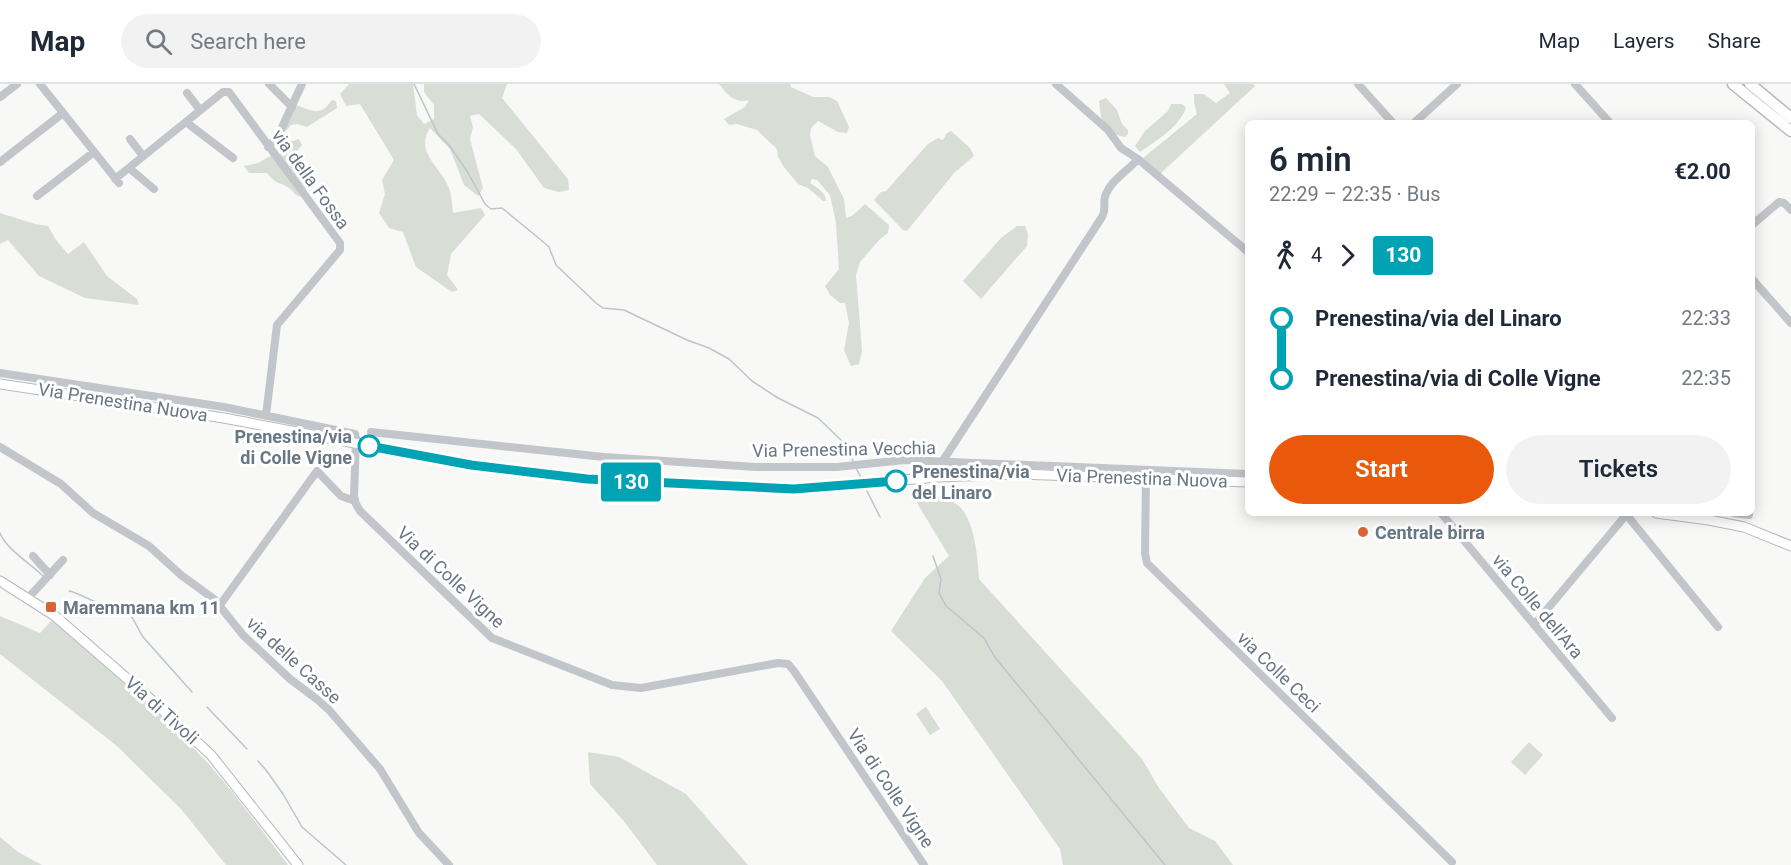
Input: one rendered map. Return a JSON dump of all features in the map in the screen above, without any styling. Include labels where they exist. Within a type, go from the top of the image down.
[{"type":"highway","points":[[1733,84],[1791,131]]},
{"type":"highway","points":[[1750,84],[1791,118]]},
{"type":"main road","name":"Via Prenestina Nuova","points":[[0,384],[224,418],[471,465],[587,479],[770,489],[822,488],[945,477],[1018,474],[1245,482]]},
{"type":"main road","points":[[1677,516],[1733,524],[1791,546]]},
{"type":"main road","name":"Via di Tivoli","points":[[0,580],[59,619],[211,754],[298,865]]},
{"type":"street","points":[[0,97],[17,84]]},
{"type":"street","points":[[40,84],[117,181],[143,156],[200,110],[187,93]]},
{"type":"street","points":[[269,84],[292,106]]},
{"type":"street","points":[[268,147],[278,136],[302,84]]},
{"type":"street","points":[[1056,84],[1108,130],[1121,148],[1138,159],[1245,249]]},
{"type":"street","points":[[1358,84],[1391,120]]},
{"type":"street","points":[[1417,120],[1457,84]]},
{"type":"street","points":[[1575,84],[1607,120]]},
{"type":"street","name":"via della Fossa","points":[[200,110],[222,92],[232,94],[341,246],[277,326],[266,415]]},
{"type":"street","points":[[0,162],[63,113]]},
{"type":"street","points":[[186,122],[233,158]]},
{"type":"street","points":[[130,139],[143,156]]},
{"type":"street","points":[[37,196],[94,152]]},
{"type":"street","points":[[942,462],[1102,217],[1106,210],[1107,192],[1122,173],[1132,167],[1138,159]]},
{"type":"street","points":[[129,168],[154,189]]},
{"type":"street","points":[[1755,223],[1780,202],[1791,210]]},
{"type":"street","points":[[1755,282],[1791,323]]},
{"type":"street","points":[[0,373],[224,407],[353,434],[356,437],[355,501],[341,496],[317,471],[220,605]]},
{"type":"street","name":"Via Prenestina Vecchia","points":[[371,432],[604,457],[756,467],[821,468],[892,460],[1245,474]]},
{"type":"street","name":"via delle Casse","points":[[0,447],[58,482],[100,518],[150,548],[220,605],[243,635],[290,680],[321,702],[383,772],[419,833],[448,865]]},
{"type":"street","name":"via Colle Ceci","points":[[1146,478],[1145,556],[1148,565],[1452,862]]},
{"type":"street","name":"Via di Colle Vigne","points":[[355,501],[360,511],[487,634],[499,642],[612,685],[636,689],[778,663],[788,664],[924,865]]},
{"type":"street","name":"via Colle dell'Ara","points":[[1443,516],[1612,718]]},
{"type":"street","points":[[1534,625],[1624,516]]},
{"type":"street","points":[[1628,516],[1718,627]]},
{"type":"street","points":[[33,556],[50,575]]},
{"type":"street","points":[[28,598],[63,560]]},
{"type":"shaded area","points":[[349,84],[413,84],[417,115],[424,124],[434,119],[434,105],[424,92],[424,84],[507,84],[502,98],[568,179],[569,190],[559,192],[544,188],[516,149],[479,114],[470,116],[473,127],[470,139],[483,188],[478,196],[464,185],[450,149],[430,128],[425,145],[430,159],[449,188],[453,213],[481,208],[485,215],[451,254],[447,275],[458,290],[452,292],[416,267],[403,232],[389,228],[379,213],[385,194],[382,180],[394,160],[360,104],[346,106],[340,94]]},
{"type":"shaded area","points":[[719,84],[790,84],[791,87],[813,97],[829,97],[837,101],[849,127],[847,133],[838,132],[818,121],[811,128],[810,135],[815,156],[828,167],[844,199],[846,218],[852,216],[865,204],[889,225],[888,233],[860,262],[856,275],[862,351],[859,364],[851,366],[844,350],[849,323],[845,303],[840,303],[830,295],[825,286],[839,269],[836,223],[830,195],[817,180],[812,179],[810,183],[823,193],[826,201],[798,184],[778,157],[777,149],[757,130],[737,124],[729,125],[724,119],[745,107],[749,100],[735,100]]},
{"type":"shaded area","points":[[1224,84],[1253,84],[1255,86],[1160,174],[1143,158],[1197,114],[1194,94],[1204,94],[1216,103],[1230,93]]},
{"type":"shaded area","points":[[1106,98],[1117,110],[1122,124],[1128,130],[1125,137],[1112,132],[1104,125],[1099,101]]},
{"type":"shaded area","points":[[332,100],[336,101],[337,108],[307,127],[297,124],[291,125],[286,131],[284,129],[296,105],[312,111],[320,111]]},
{"type":"shaded area","points":[[1171,104],[1182,104],[1186,107],[1179,121],[1140,152],[1135,146],[1145,131],[1168,111]]},
{"type":"shaded area","points":[[951,131],[970,148],[974,156],[954,173],[907,231],[903,230],[874,200],[881,192],[886,191],[928,144],[938,138],[943,140]]},
{"type":"shaded area","points":[[299,139],[302,145],[292,157],[296,164],[304,168],[301,175],[306,193],[279,155],[288,142]]},
{"type":"shaded area","points":[[272,155],[301,197],[276,182],[267,173],[249,173],[244,166],[258,163]]},
{"type":"shaded area","points":[[0,213],[48,226],[68,254],[84,242],[107,276],[137,299],[139,305],[85,298],[39,276],[8,240],[0,244]]},
{"type":"shaded area","points":[[1017,226],[1025,226],[1028,234],[1027,246],[981,299],[963,281],[1001,238]]},
{"type":"shaded area","points":[[939,496],[960,507],[969,522],[975,542],[979,579],[1142,759],[1159,788],[1189,828],[1215,841],[1233,865],[1063,865],[1060,849],[942,681],[891,631],[925,578],[949,556],[914,498]]},
{"type":"shaded area","points":[[0,616],[40,633],[52,620],[149,706],[205,760],[288,865],[226,865],[181,809],[117,746],[0,654]]},
{"type":"shaded area","points":[[926,707],[940,729],[930,735],[916,714]]},
{"type":"shaded area","points":[[1529,742],[1543,755],[1525,775],[1511,762]]},
{"type":"shaded area","points":[[588,752],[619,757],[686,794],[748,865],[657,865],[623,820],[590,784]]},
{"type":"shaded area","points":[[0,837],[18,852],[42,865],[0,865]]},
{"type":"waterway","points":[[414,84],[438,134],[449,145],[467,171],[485,204],[491,209],[502,208],[549,247],[556,265],[596,303],[603,308],[624,310],[729,359],[752,381],[778,398],[818,418],[843,442],[853,461]]},
{"type":"waterway","points":[[856,468],[862,480]]},
{"type":"waterway","points":[[865,487],[880,517]]},
{"type":"waterway","points":[[0,533],[13,550],[43,576]]},
{"type":"waterway","points":[[933,556],[941,579],[939,593],[946,606],[984,638],[994,656],[1165,865]]},
{"type":"waterway","points":[[69,591],[96,602],[116,605],[126,610],[143,637],[192,692]]},
{"type":"waterway","points":[[207,707],[247,749]]},
{"type":"waterway","points":[[258,761],[283,794],[302,827],[346,865]]},
{"type":"bus line","name":"130","points":[[369,446],[471,465],[587,479],[770,489],[822,488],[896,481]]},
{"type":"place","name":"Prenestina/via di Colle Vigne","points":[[369,446]]},
{"type":"place","name":"Prenestina/via del Linaro","points":[[896,481]]},
{"type":"place","name":"Centrale birra","points":[[1363,532]]},
{"type":"place","name":"Maremmana km 11","points":[[51,607]]}]
